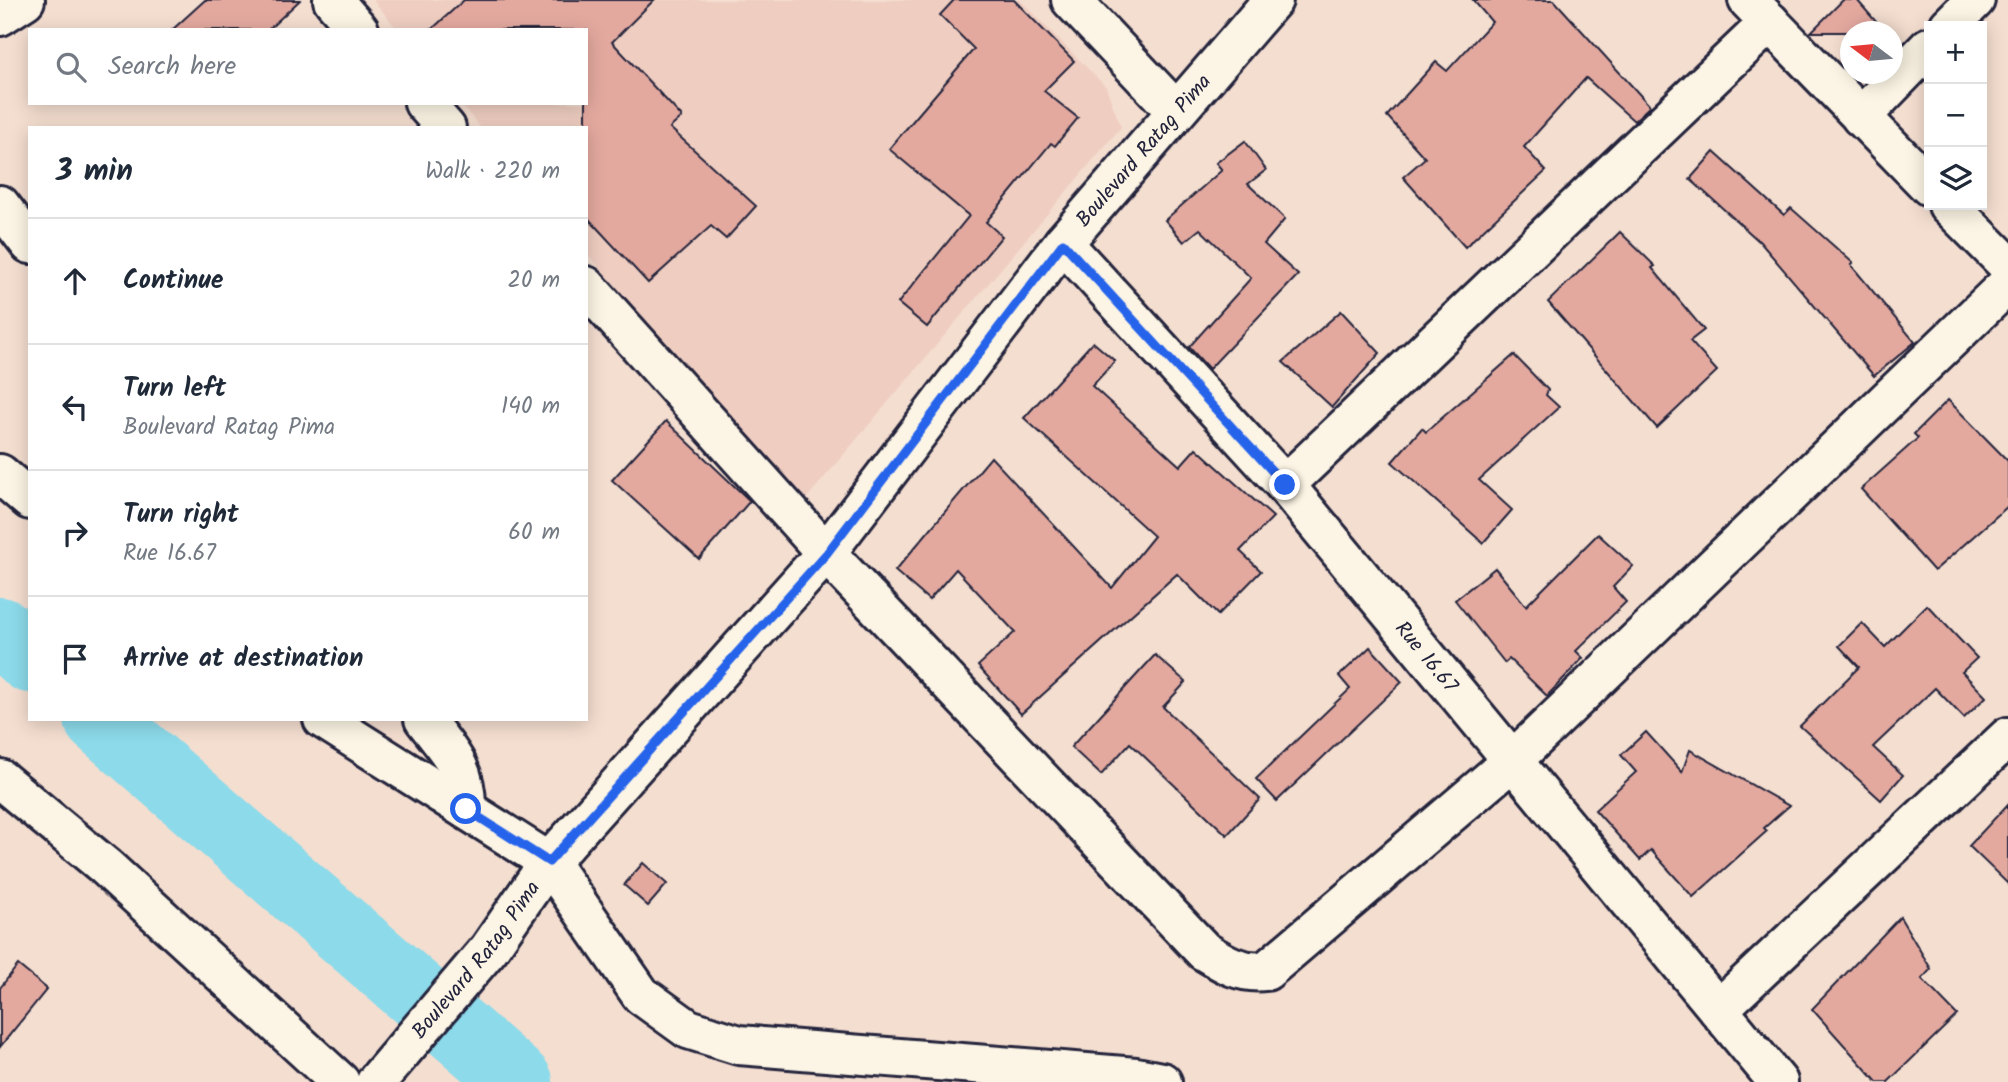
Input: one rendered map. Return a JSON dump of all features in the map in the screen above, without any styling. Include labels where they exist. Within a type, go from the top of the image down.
[{"type":"street","points":[[0,16],[24,0]]},
{"type":"street","points":[[333,0],[357,28]]},
{"type":"street","points":[[1070,0],[1176,111]]},
{"type":"street","name":"Boulevard Ratag Pima","points":[[376,1082],[489,948],[549,862],[827,553],[1063,243],[1273,0]]},
{"type":"street","points":[[1954,21],[1975,0]]},
{"type":"street","points":[[1285,485],[1759,11],[1924,181]]},
{"type":"street","points":[[1861,117],[1924,52]]},
{"type":"street","points":[[426,105],[444,126]]},
{"type":"street","points":[[0,205],[28,241]]},
{"type":"street","points":[[1953,210],[2008,265]]},
{"type":"street","name":"Rue 16.67","points":[[1063,243],[1285,485],[1720,1008],[1778,1082]]},
{"type":"street","points":[[588,288],[827,553],[1204,951],[1227,965],[1250,972],[1266,971],[1512,761],[2008,284]]},
{"type":"street","points":[[0,474],[28,498]]},
{"type":"street","points":[[326,721],[549,862],[640,995],[688,1030],[738,1045],[1136,1077],[1161,1082]]},
{"type":"street","points":[[426,721],[457,763],[467,785],[466,809]]},
{"type":"street","points":[[1720,1008],[2008,737]]},
{"type":"street","points":[[0,779],[106,867],[340,1082]]},
{"type":"shaded area","points":[[373,0],[1020,0],[1106,87],[1121,127],[801,505],[588,254],[588,126],[479,126],[462,105],[588,105],[588,28],[396,28]]},
{"type":"building","points":[[205,0],[300,0],[270,28],[174,28]]},
{"type":"building","points":[[464,0],[654,0],[612,42],[682,117],[670,128],[756,206],[726,239],[711,226],[648,283],[588,218],[588,28],[433,28]]},
{"type":"building","points":[[954,0],[1014,0],[1074,61],[1044,91],[1078,118],[1055,146],[1051,143],[986,222],[1002,236],[927,327],[898,303],[969,216],[889,149],[974,49],[940,15]]},
{"type":"building","points":[[1473,0],[1554,0],[1650,106],[1634,121],[1586,78],[1524,147],[1546,171],[1465,247],[1403,177],[1425,158],[1387,116],[1436,62],[1447,71],[1492,22]]},
{"type":"building","points":[[1843,0],[1857,0],[1875,21],[1840,21],[1840,32],[1811,32]]},
{"type":"building","points":[[1245,141],[1266,170],[1248,184],[1285,219],[1264,244],[1298,275],[1209,369],[1189,347],[1251,278],[1200,229],[1184,242],[1165,220],[1222,170],[1216,163]]},
{"type":"building","points":[[1714,152],[1784,215],[1791,208],[1853,263],[1851,265],[1915,342],[1874,376],[1760,242],[1690,179]]},
{"type":"building","points":[[1620,232],[1655,266],[1652,268],[1704,330],[1690,341],[1717,371],[1657,428],[1548,302]]},
{"type":"building","points":[[1341,311],[1380,353],[1332,407],[1283,362]]},
{"type":"building","points":[[1093,342],[1115,361],[1092,386],[1180,466],[1196,448],[1273,517],[1240,551],[1261,571],[1218,615],[1177,574],[1021,714],[978,666],[1015,632],[956,569],[929,600],[895,571],[991,457],[1112,588],[1154,536],[1024,418]]},
{"type":"building","points":[[1514,355],[1548,390],[1546,395],[1559,407],[1479,480],[1512,510],[1483,543],[1392,462],[1422,428],[1426,432]]},
{"type":"building","points":[[1948,400],[2008,461],[2008,506],[1934,571],[1861,489],[1918,438],[1914,434]]},
{"type":"building","points":[[666,421],[750,501],[699,559],[612,480]]},
{"type":"building","points":[[1598,534],[1633,566],[1613,587],[1626,602],[1576,651],[1583,658],[1547,696],[1509,659],[1505,663],[1455,600],[1495,568],[1526,606]]},
{"type":"building","points":[[1927,605],[1977,658],[1962,672],[1986,697],[1964,718],[1935,688],[1873,747],[1903,775],[1881,800],[1800,726],[1859,667],[1839,646],[1862,623],[1885,647]]},
{"type":"building","points":[[1370,647],[1402,682],[1277,801],[1256,779],[1350,689],[1339,676]]},
{"type":"building","points":[[1155,655],[1186,682],[1163,707],[1260,799],[1227,835],[1130,743],[1101,775],[1071,747]]},
{"type":"building","points":[[1646,732],[1682,772],[1690,750],[1789,806],[1764,828],[1767,831],[1693,897],[1651,850],[1640,860],[1595,810],[1636,772],[1621,755]]},
{"type":"building","points":[[2008,804],[2008,884],[1969,846]]},
{"type":"building","points":[[643,863],[667,884],[648,906],[624,885]]},
{"type":"building","points":[[1900,917],[1931,969],[1922,979],[1957,1015],[1888,1082],[1877,1082],[1812,1009]]},
{"type":"building","points":[[18,965],[47,989],[0,1047],[0,988]]},
{"type":"waterway","points":[[0,632],[28,656]]},
{"type":"waterway","points":[[101,721],[518,1082]]},
{"type":"route","points":[[466,809],[549,862],[827,553],[1063,243],[1285,485]]}]
